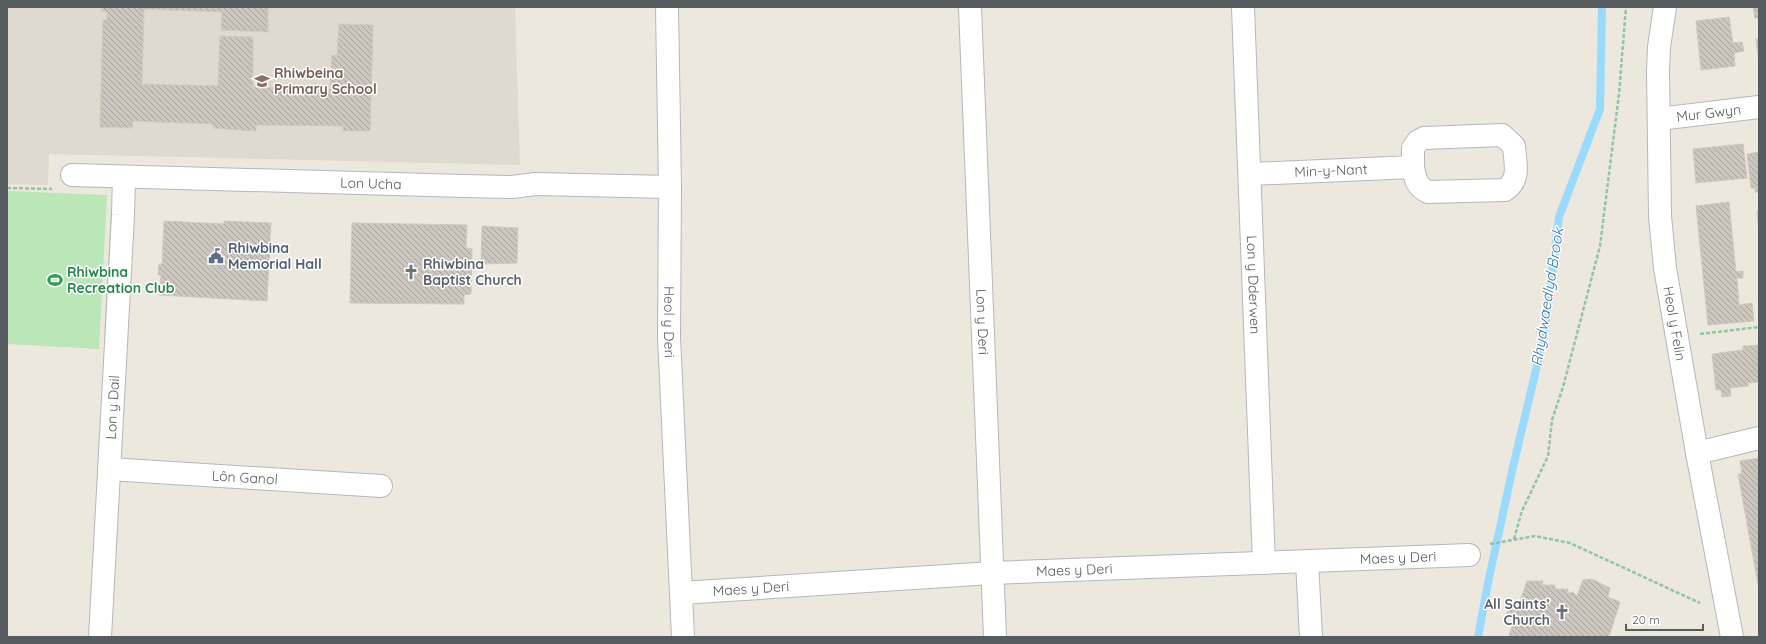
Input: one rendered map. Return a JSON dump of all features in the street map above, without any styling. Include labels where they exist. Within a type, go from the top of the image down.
[{"type":"street","name":"Heol y Deri","points":[[667,7],[670,187],[669,337],[683,637]]},
{"type":"street","name":"Lon y Deri","points":[[970,7],[995,637]]},
{"type":"street","name":"Lon y Dderwen","points":[[1243,7],[1264,563]]},
{"type":"street","name":"Heol y Felin","points":[[1665,7],[1659,47],[1658,119],[1662,244],[1676,338],[1696,453],[1732,637]]},
{"type":"street","name":"Mur Gwyn","points":[[1658,119],[1759,107]]},
{"type":"street","points":[[1502,135],[1514,146],[1516,177],[1512,185],[1504,190],[1428,192],[1419,188],[1415,179],[1413,167],[1413,148],[1418,141],[1424,138],[1502,135]]},
{"type":"street","name":"Min-y-Nant","points":[[1250,174],[1413,167]]},
{"type":"street","name":"Lon Ucha","points":[[72,175],[512,187],[536,184],[670,187]]},
{"type":"street","name":"Lon y Dail","points":[[100,637],[124,177]]},
{"type":"street","points":[[1696,453],[1759,438]]},
{"type":"street","name":"Lôn Ganol","points":[[109,469],[381,486]]},
{"type":"street","name":"Maes y Deri","points":[[681,593],[992,573],[1307,562],[1476,551]]},
{"type":"street","points":[[1307,562],[1311,637]]},
{"type":"path","points":[[1512,539],[1522,511],[1548,456],[1552,420],[1563,387],[1600,246],[1619,94],[1626,7]]},
{"type":"path","points":[[7,188],[52,189]]},
{"type":"path","points":[[1676,338],[1759,327]]},
{"type":"path","points":[[1476,551],[1512,539],[1535,536],[1570,543],[1728,616]]},
{"type":"shaded area","name":"Rhiwbeina Primary School","points":[[7,7],[515,7],[520,165],[49,154],[48,185],[7,184]]},
{"type":"green space","name":"Rhiwbina Recreation Club","points":[[7,191],[107,195],[99,349],[7,344]]},
{"type":"green space","points":[[111,209],[114,209],[106,338],[104,337]]},
{"type":"building","points":[[101,7],[268,7],[268,32],[221,30],[222,12],[144,9],[142,84],[218,86],[220,36],[253,37],[253,87],[330,89],[332,55],[337,56],[339,24],[373,25],[370,131],[343,131],[343,126],[256,125],[256,131],[213,128],[213,124],[133,121],[132,128],[100,127],[103,20],[107,20],[107,12],[101,11]]},
{"type":"building","points":[[1753,7],[1759,7],[1759,18],[1755,18]]},
{"type":"building","points":[[1729,17],[1733,43],[1742,42],[1744,51],[1734,53],[1735,66],[1701,70],[1696,21]]},
{"type":"building","points":[[1756,39],[1759,39],[1759,63]]},
{"type":"building","points":[[1743,144],[1747,178],[1696,183],[1693,149]]},
{"type":"building","points":[[1759,152],[1759,192],[1755,192],[1755,188],[1751,188],[1747,154]]},
{"type":"building","points":[[1729,202],[1736,272],[1743,271],[1743,278],[1737,278],[1739,305],[1752,303],[1754,321],[1708,325],[1696,206]]},
{"type":"building","points":[[1757,211],[1759,211],[1759,234]]},
{"type":"building","name":"Rhiwbina Memorial Hall","points":[[164,221],[224,224],[224,221],[271,223],[267,301],[159,295],[161,275],[158,275],[159,264],[162,264]]},
{"type":"building","name":"Rhiwbina Baptist Church","points":[[352,223],[467,225],[466,248],[472,249],[471,294],[464,295],[464,304],[350,303]]},
{"type":"building","points":[[482,226],[518,228],[517,263],[481,264]]},
{"type":"building","points":[[1759,345],[1759,382],[1748,383],[1748,386],[1730,388],[1731,396],[1722,397],[1721,390],[1716,390],[1712,354],[1743,350],[1743,346]]},
{"type":"building","points":[[1759,458],[1759,590],[1738,474],[1742,474],[1740,461]]},
{"type":"building","name":"All Saints’ Church","points":[[1592,579],[1610,588],[1608,597],[1620,602],[1609,637],[1514,637],[1509,635],[1515,619],[1506,616],[1510,604],[1518,607],[1527,581],[1543,581],[1542,585],[1555,585],[1555,589],[1568,589],[1568,593],[1573,592],[1577,596],[1583,580]]},
{"type":"waterway","name":"Rhydwaedlyd Brook","points":[[1478,637],[1513,467],[1544,336],[1559,217],[1600,109],[1602,7]]},
{"type":"place","name":"Rhiwbeina Primary School","points":[[262,81]]},
{"type":"place","name":"Rhiwbina Memorial Hall","points":[[216,256]]},
{"type":"place","name":"Rhiwbina Baptist Church","points":[[411,272]]},
{"type":"place","name":"Rhiwbina Recreation Club","points":[[55,280]]},
{"type":"place","name":"All Saints’ Church","points":[[1562,612]]}]
